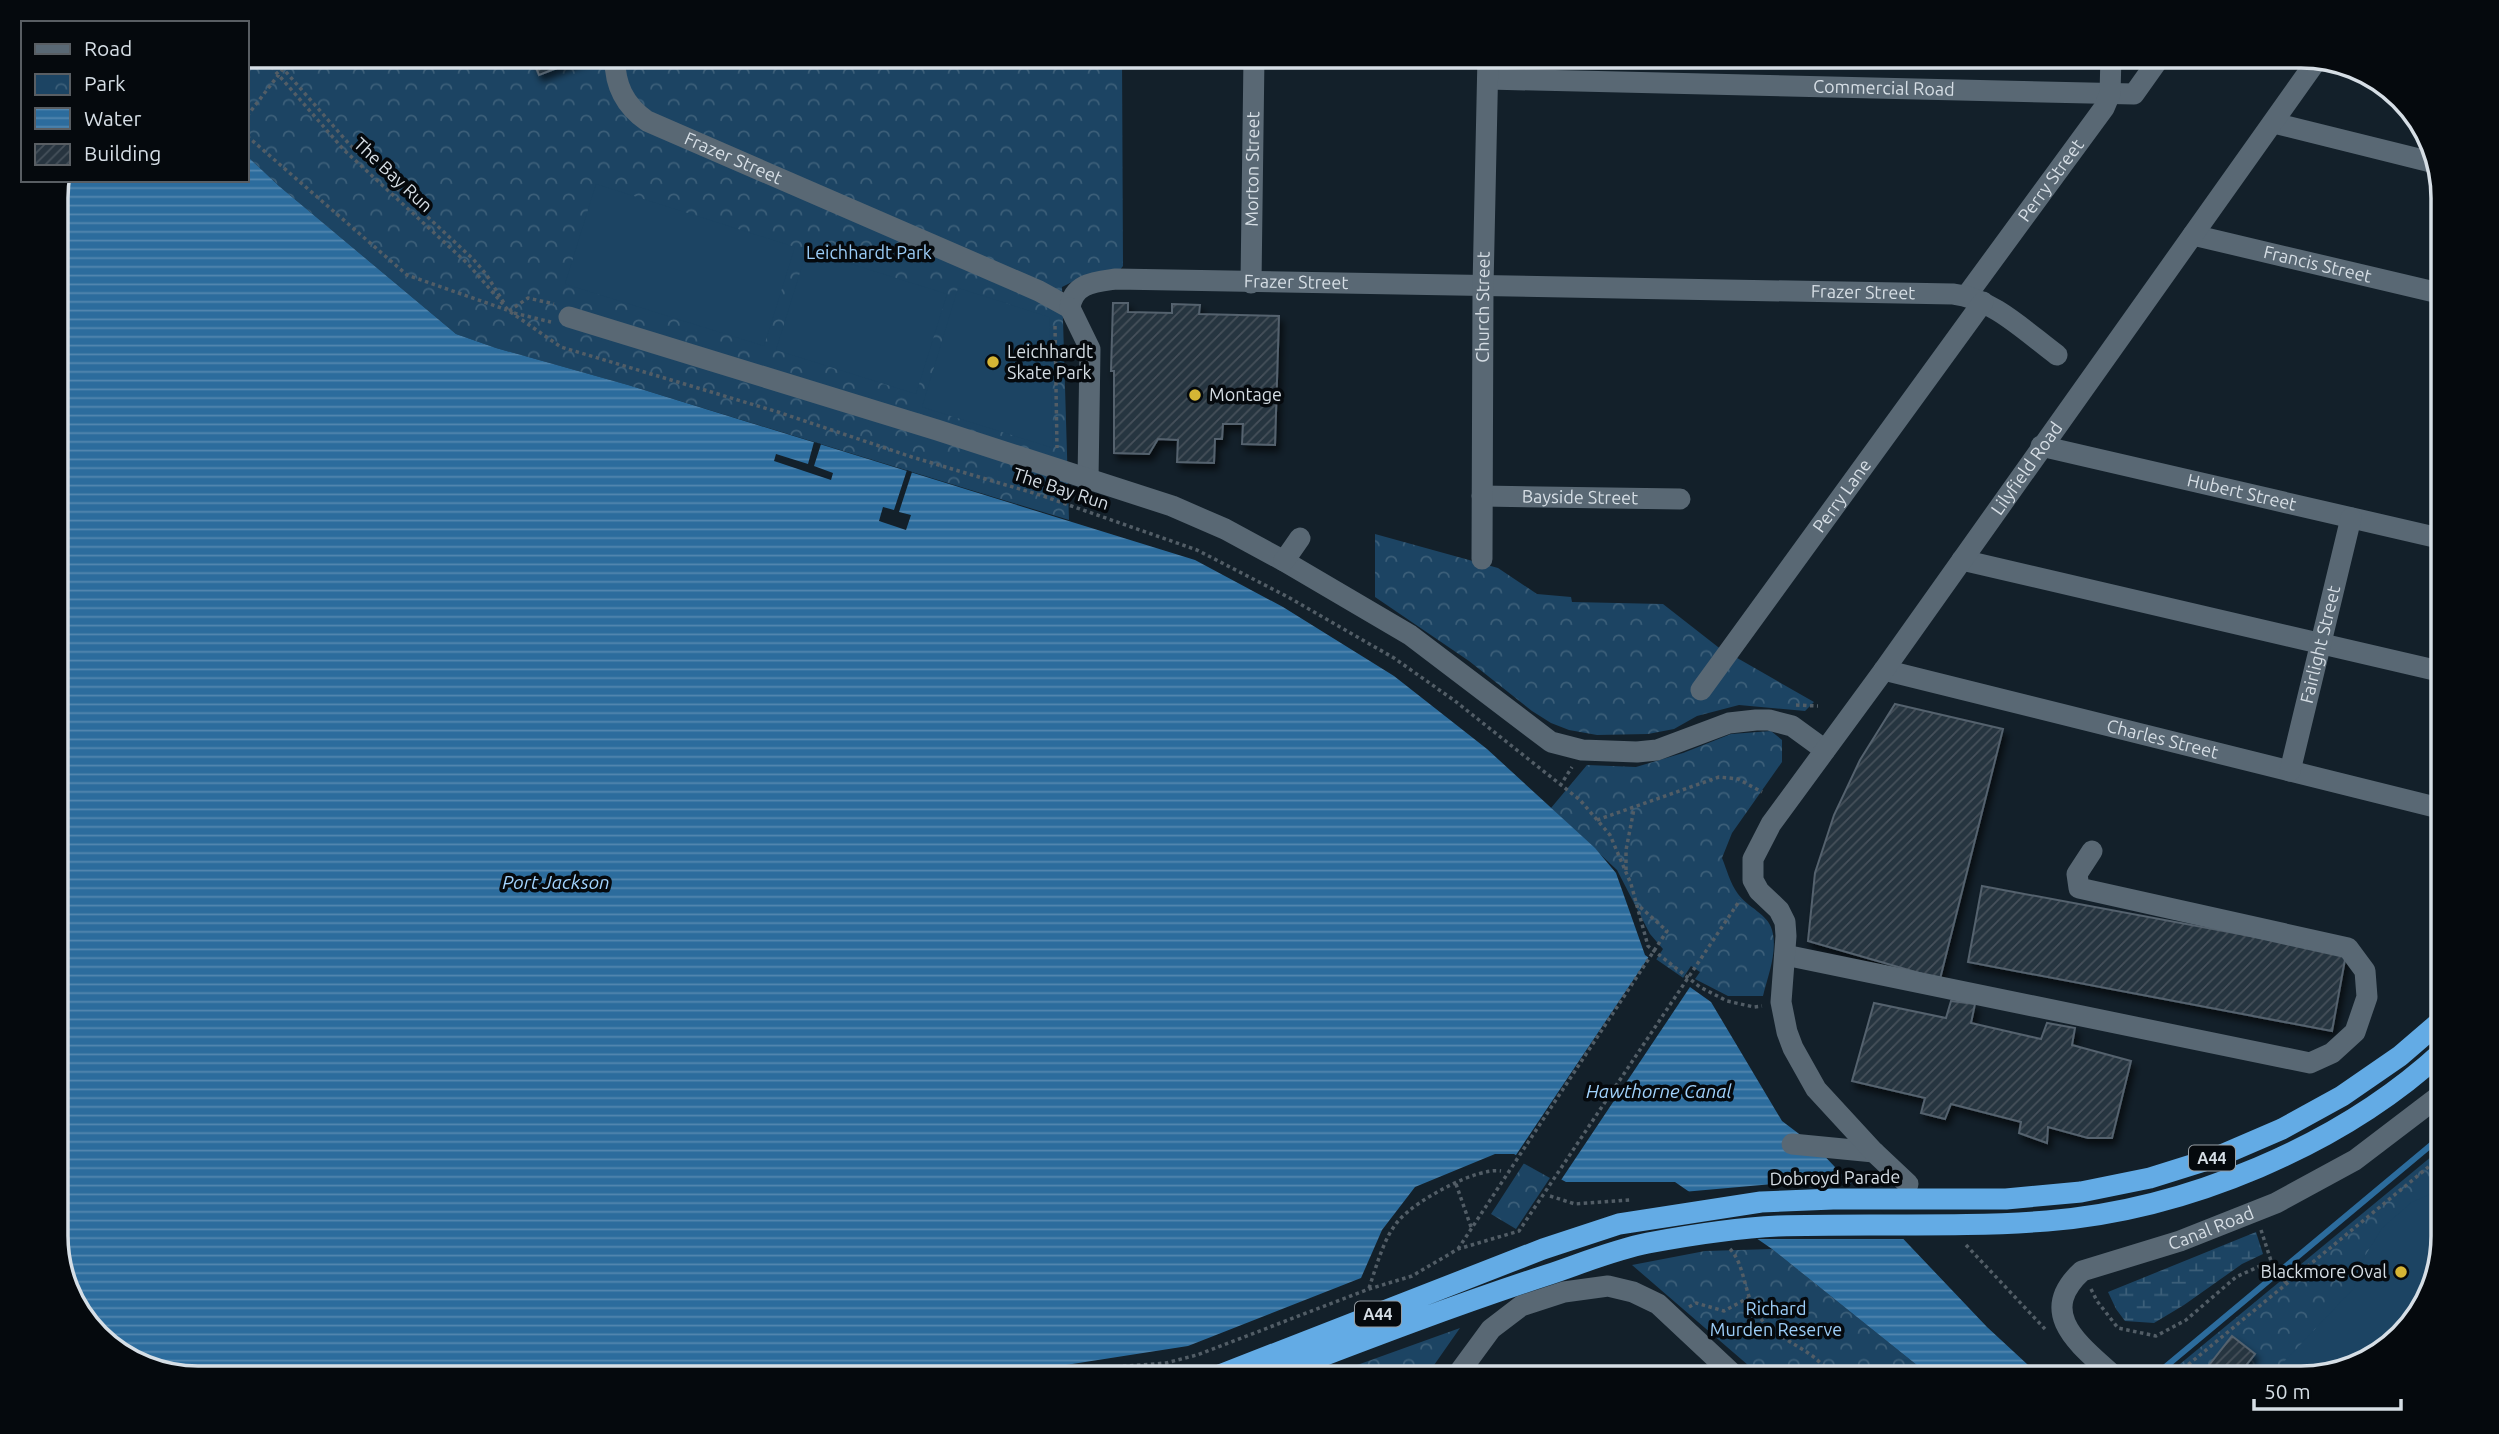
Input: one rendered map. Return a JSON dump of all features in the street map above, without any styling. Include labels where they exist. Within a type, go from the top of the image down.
[{"type":"highway","name":"Dobroyd Parade","points":[[1243,1366],[1544,1249],[1619,1224],[1761,1202],[1833,1199],[2006,1199],[2081,1192],[2150,1178],[2217,1157],[2282,1129],[2343,1096],[2400,1056],[2431,1029]]},
{"type":"highway","name":"A44","points":[[1296,1366],[1471,1299],[1646,1244],[1723,1231],[1776,1226],[1967,1235],[2119,1211],[2189,1193],[2318,1139],[2372,1105],[2431,1060]]},
{"type":"street","name":"Morton Street","points":[[1251,283],[1254,68]]},
{"type":"street","name":"Church Street","points":[[1482,559],[1483,287],[1488,68]]},
{"type":"street","name":"Perry Street","points":[[1975,299],[2104,108],[2110,94],[2111,68]]},
{"type":"street","points":[[2110,94],[2134,94],[2152,68]]},
{"type":"street","name":"Frazer Street","points":[[616,69],[622,95],[629,106],[647,121],[1039,291],[1062,311],[1080,288],[1096,281],[1116,279],[1975,299]]},
{"type":"street","name":"Lilyfield Road","points":[[1753,880],[1753,859],[1760,842],[2311,69]]},
{"type":"street","name":"Commercial Road","points":[[1488,79],[2110,94]]},
{"type":"street","points":[[2273,123],[2425,161]]},
{"type":"street","name":"Francis Street","points":[[2193,235],[2430,291]]},
{"type":"street","points":[[1975,299],[2057,355]]},
{"type":"street","name":"Perry Lane","points":[[1701,690],[1975,299]]},
{"type":"street","points":[[1062,311],[1090,349],[1087,480]]},
{"type":"street","points":[[569,317],[937,430],[1172,506],[1225,529],[1410,635],[1551,742],[1582,750],[1657,750],[1729,723],[1756,720],[1792,726],[1825,750]]},
{"type":"street","name":"Hubert Street","points":[[2041,446],[2430,536]]},
{"type":"street","name":"Bayside Street","points":[[1482,496],[1680,499]]},
{"type":"street","name":"Fairlight Street","points":[[2290,771],[2351,518]]},
{"type":"street","points":[[1284,561],[1300,538]]},
{"type":"street","points":[[1962,560],[2430,669]]},
{"type":"street","name":"Charles Street","points":[[1884,670],[2431,806]]},
{"type":"street","points":[[1785,955],[2310,1063],[2332,1053],[2355,1032],[2367,996],[2365,971],[2347,948],[2079,888],[2077,874],[2092,851]]},
{"type":"street","points":[[1753,880],[1785,922],[1781,1002],[1787,1032],[1802,1068],[1816,1089],[1874,1152],[1908,1184]]},
{"type":"street","name":"Canal Road","points":[[2103,1366],[2072,1336],[2062,1314],[2065,1291],[2082,1271],[2180,1241],[2276,1203],[2355,1160],[2431,1102]]},
{"type":"street","points":[[1793,1144],[1874,1152]]},
{"type":"street","points":[[1464,1366],[1491,1329],[1521,1306],[1564,1293],[1608,1286],[1633,1292],[1658,1304],[1724,1366]]},
{"type":"path","name":"The Bay Run","points":[[273,69],[344,150],[468,264],[509,311],[561,346],[1043,496],[1197,550],[1288,597],[1394,659],[1455,701],[1580,800],[1610,835],[1637,903],[1648,946],[1700,987],[1727,1001],[1754,1007],[1781,1002]]},
{"type":"path","name":"The Bay Run","points":[[283,69],[350,145],[472,259],[509,311]]},
{"type":"path","points":[[248,115],[283,69]]},
{"type":"path","points":[[248,137],[407,275],[509,311],[552,322],[569,317],[558,305],[528,298],[509,311]]},
{"type":"path","points":[[1043,496],[1058,470],[1057,353],[1062,311]]},
{"type":"path","points":[[1597,820],[1719,777],[1738,779],[1762,792]]},
{"type":"path","points":[[1626,872],[1626,850],[1634,809]]},
{"type":"path","points":[[1127,1366],[1166,1363],[1197,1355],[1367,1290],[1412,1276],[1458,1249],[1519,1231],[1753,880]]},
{"type":"path","points":[[1458,1249],[1667,931],[1637,903]]},
{"type":"path","points":[[2187,1366],[2431,1165]]},
{"type":"path","points":[[1367,1290],[1381,1253],[1399,1220],[1416,1205],[1456,1184],[1492,1169],[1501,1171]]},
{"type":"path","points":[[1456,1184],[1471,1227]]},
{"type":"path","points":[[1967,1235],[2052,1336]]},
{"type":"path","points":[[2090,1286],[2097,1301],[2118,1328],[2156,1336],[2186,1320],[2236,1277],[2260,1266],[2273,1267],[2287,1284]]},
{"type":"path","points":[[1675,1321],[1686,1308],[1696,1303],[1724,1311],[1748,1297],[1768,1328],[1823,1366]]},
{"type":"green space","name":"Leichhardt Park","points":[[248,69],[1122,69],[1123,266],[1119,271],[1084,276],[1062,287],[1069,520],[456,334],[248,157]]},
{"type":"green space","points":[[596,184],[795,247],[764,346],[565,284]]},
{"type":"green space","points":[[807,250],[947,294],[916,394],[776,350]]},
{"type":"green space","name":"Leichhardt Skate Park","points":[[958,288],[1049,317],[1053,448],[922,407]]},
{"type":"green space","points":[[1375,534],[1498,568],[1537,594],[1571,597],[1572,602],[1663,604],[1718,647],[1814,702],[1805,711],[1739,705],[1697,716],[1674,729],[1648,734],[1597,735],[1569,730],[1532,711],[1469,661],[1375,597]]},
{"type":"green space","points":[[1771,731],[1782,740],[1782,762],[1732,833],[1722,858],[1738,894],[1766,919],[1772,930],[1773,955],[1763,996],[1728,996],[1695,979],[1700,972],[1691,966],[1516,1229],[1491,1214],[1663,949],[1650,934],[1617,870],[1551,808],[1587,765],[1636,767],[1683,753],[1731,734]]},
{"type":"green space","points":[[2431,1157],[2431,1236],[2426,1270],[2421,1286],[2404,1315],[2380,1339],[2351,1356],[2318,1365],[2178,1366]]},
{"type":"green space","name":"Blackmore Oval","points":[[2431,1194],[2430,1253],[2421,1286],[2404,1315],[2380,1339],[2351,1356],[2318,1365],[2280,1366],[2354,1288],[2362,1261],[2382,1228],[2412,1202]]},
{"type":"green space","points":[[2256,1232],[2263,1254],[2242,1264],[2154,1323],[2125,1321],[2116,1309],[2108,1292]]},
{"type":"green space","name":"Richard Murden Reserve","points":[[1772,1249],[1918,1366],[1749,1366],[1632,1265],[1705,1251]]},
{"type":"green space","points":[[1460,1328],[1433,1366],[1354,1366]]},
{"type":"water","name":"Port Jackson","points":[[248,157],[456,334],[1195,560],[1283,607],[1394,676],[1487,749],[1595,848],[1616,873],[1645,955],[1711,1002],[1782,1121],[1815,1146],[1987,1327],[2029,1366],[1918,1366],[1772,1249],[1675,1182],[1566,1182],[1514,1154],[1495,1154],[1415,1187],[1382,1230],[1361,1278],[1188,1346],[1059,1366],[198,1366],[181,1365],[148,1356],[106,1328],[90,1308],[75,1278],[69,1244],[69,182],[248,182]]},
{"type":"pier","points":[[814,442],[821,444],[814,466],[833,473],[831,480],[774,461],[776,454],[808,464]]},
{"type":"pier","points":[[907,470],[912,472],[899,512],[911,515],[906,530],[879,521],[883,507],[894,510]]},
{"type":"pier","points":[[1650,955],[1692,984],[1559,1183],[1514,1158]]},
{"type":"pier","points":[[1773,1184],[1856,1184],[1908,1239],[1752,1239],[1683,1192]]},
{"type":"building","points":[[536,69],[555,69],[539,75]]},
{"type":"building","name":"Montage","points":[[1113,303],[1128,303],[1128,312],[1172,313],[1172,304],[1200,305],[1199,314],[1279,316],[1275,445],[1242,444],[1243,424],[1223,424],[1222,439],[1215,439],[1214,463],[1177,462],[1178,440],[1158,439],[1149,454],[1114,453],[1114,371],[1111,371]]},
{"type":"building","points":[[1895,704],[2003,729],[1940,979],[1808,941],[1815,873],[1834,815],[1860,760]]},
{"type":"building","points":[[1982,886],[2346,954],[2332,1031],[1968,962]]},
{"type":"building","points":[[1951,1001],[1975,1004],[1971,1023],[2041,1039],[2047,1023],[2075,1028],[2072,1045],[2131,1061],[2112,1138],[2088,1138],[2048,1127],[2047,1143],[2019,1133],[2021,1122],[1951,1104],[1945,1119],[1921,1113],[1925,1098],[1852,1081],[1874,1003],[1946,1018]]},
{"type":"building","points":[[2232,1336],[2255,1354],[2246,1366],[2208,1366]]},
{"type":"waterway","points":[[2166,1366],[2431,1145]]},
{"type":"place","name":"Leichhardt Skate Park","points":[[993,362]]},
{"type":"place","name":"Montage","points":[[1195,395]]},
{"type":"place","name":"Blackmore Oval","points":[[2401,1272]]},
{"type":"water label","name":"Hawthorne Canal","points":[[1659,1091]]}]
